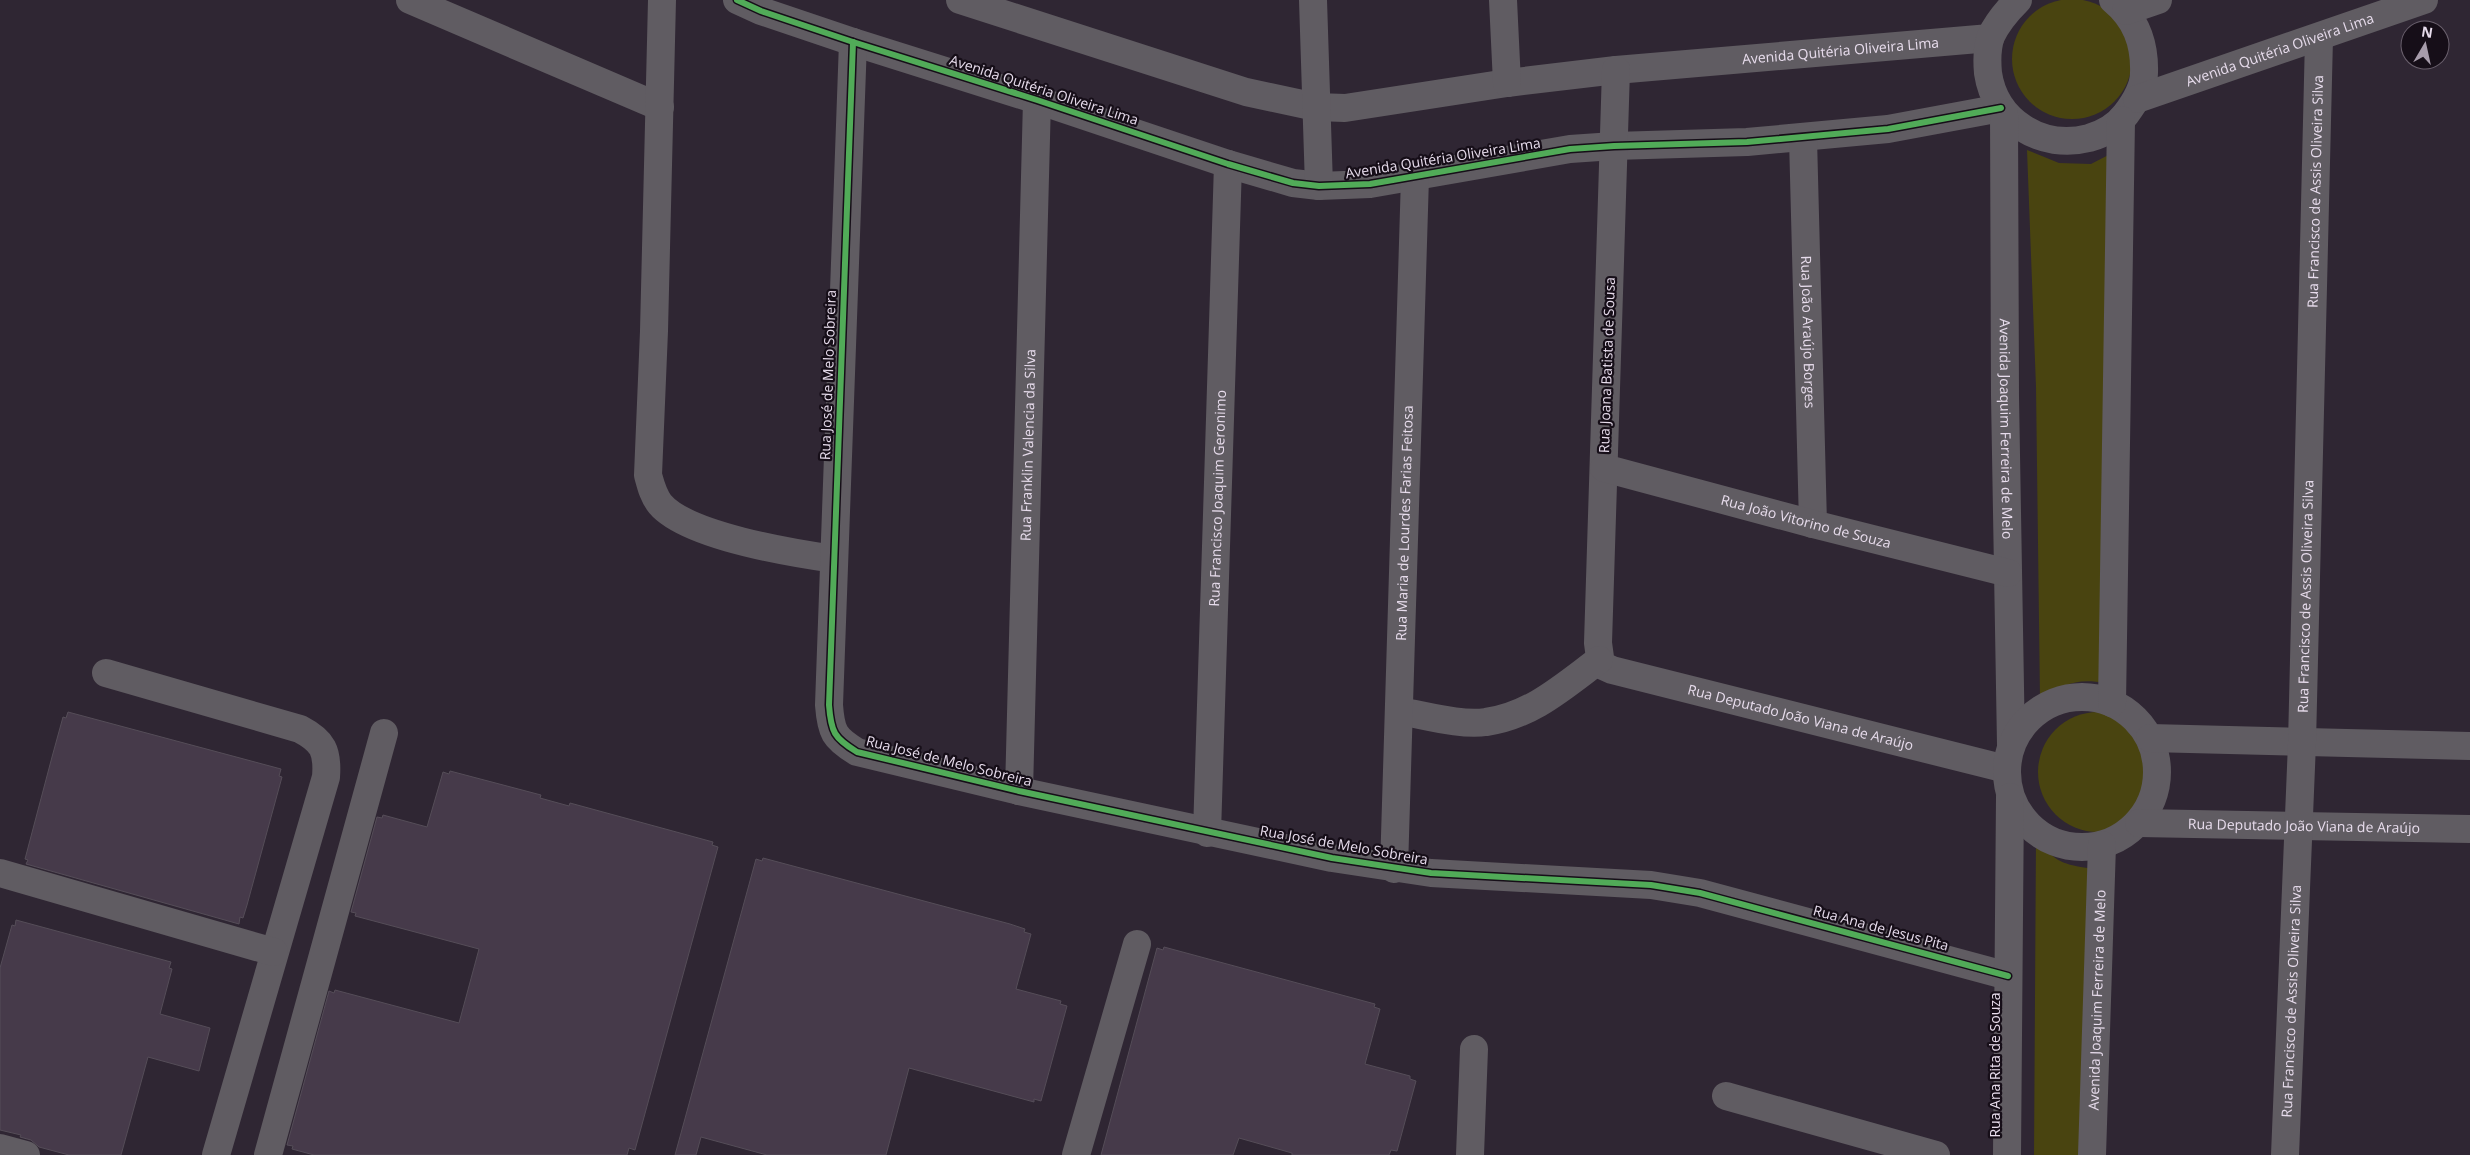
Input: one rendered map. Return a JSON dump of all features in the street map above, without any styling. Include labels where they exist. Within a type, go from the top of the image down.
[{"type":"street","points":[[410,0],[660,107]]},
{"type":"street","points":[[662,0],[648,475],[652,491],[660,505],[699,528],[793,553],[834,559]]},
{"type":"street","name":"Avenida Quitéria Oliveira Lima","points":[[737,0],[761,12],[1037,100],[1228,164],[1293,183],[1319,186],[1370,184],[1570,149],[1804,138],[1888,129],[2002,110],[2024,130],[2048,140],[2074,142],[2099,135],[2129,110],[2206,74],[2319,38],[2424,0]]},
{"type":"street","name":"Avenida Quitéria Oliveira Lima","points":[[960,0],[1246,92],[1316,107],[1345,108],[1374,105],[1507,83],[1616,70],[1990,38]]},
{"type":"street","points":[[1313,0],[1319,186]]},
{"type":"street","points":[[1503,0],[1507,83]]},
{"type":"street","points":[[2002,110],[1990,86],[1987,62],[1990,38],[2002,16],[2018,0]]},
{"type":"street","points":[[2112,703],[2129,110],[2144,77],[2145,54],[2138,31],[2119,5],[2158,0]]},
{"type":"street","name":"Rua Francisco de Assis Oliveira Silva","points":[[2285,1155],[2302,743],[2319,38]]},
{"type":"street","name":"Rua José de Melo Sobreira","points":[[853,42],[829,705],[830,724],[840,741],[858,752],[1019,791],[1207,833],[1394,869],[1651,885],[1700,893],[1747,905]]},
{"type":"street","name":"Rua Joana Batista de Sousa","points":[[1600,660],[1616,70]]},
{"type":"street","name":"Rua Franklin Valencia da Silva","points":[[1019,791],[1037,100]]},
{"type":"street","name":"Avenida Joaquim Ferreira de Melo","points":[[2002,110],[2009,757]]},
{"type":"street","name":"Rua João Araújo Borges","points":[[1804,138],[1813,524]]},
{"type":"street","name":"Rua Francisco Joaquim Geronimo","points":[[1207,833],[1228,164]]},
{"type":"street","name":"Rua Maria de Lourdes Farias Feitosa","points":[[1394,869],[1415,177]]},
{"type":"street","name":"Rua João Vitorino de Souza","points":[[1604,468],[1813,524],[2008,573]]},
{"type":"street","points":[[1398,711],[1453,720],[1484,722],[1517,715],[1547,699],[1600,660]]},
{"type":"street","name":"Rua Deputado João Viana de Araújo","points":[[1600,660],[1601,665],[1612,670],[2009,757]]},
{"type":"street","points":[[106,673],[300,728],[320,743],[326,753],[326,777],[216,1155]]},
{"type":"street","points":[[2088,697],[2112,703],[2134,717],[2150,738],[2157,760],[2158,783],[2151,804],[2139,823],[2122,837],[2102,845],[2073,847],[2046,839],[2024,820],[2010,795],[2009,757],[2023,724],[2042,708],[2056,702],[2064,699],[2088,697]]},
{"type":"street","points":[[268,1155],[384,734]]},
{"type":"street","points":[[2150,738],[2470,746]]},
{"type":"street","name":"Rua Ana Rita de Souza","points":[[2007,1155],[2010,795]]},
{"type":"street","name":"Rua Deputado João Viana de Araújo","points":[[2139,823],[2298,824],[2470,829]]},
{"type":"street","name":"Avenida Joaquim Ferreira de Melo","points":[[2092,1155],[2102,845]]},
{"type":"street","points":[[0,873],[274,952]]},
{"type":"street","name":"Rua Ana de Jesus Pita","points":[[1747,905],[2008,976]]},
{"type":"street","points":[[1076,1155],[1137,944]]},
{"type":"street","points":[[1470,1155],[1474,1050]]},
{"type":"street","points":[[1726,1096],[1936,1155]]},
{"type":"street","points":[[0,1148],[26,1155]]},
{"type":"shaded area","points":[[2072,-1],[2095,3],[2115,16],[2128,36],[2132,59],[2128,82],[2115,102],[2095,115],[2072,119],[2049,115],[2029,102],[2016,82],[2012,59],[2016,36],[2029,16],[2049,3]]},
{"type":"shaded area","points":[[2027,150],[2059,163],[2091,164],[2118,150],[2106,683],[2078,682],[2057,689],[2040,699],[2036,387]]},
{"type":"shaded area","points":[[2098,712],[2121,716],[2141,729],[2154,749],[2158,772],[2154,795],[2141,815],[2121,828],[2098,832],[2075,828],[2055,815],[2042,795],[2038,772],[2042,749],[2055,729],[2075,716]]},
{"type":"shaded area","points":[[2036,838],[2049,853],[2060,861],[2074,866],[2093,869],[2084,1155],[2034,1155]]},
{"type":"building","points":[[68,712],[281,769],[279,776],[282,777],[247,905],[243,918],[240,917],[239,924],[26,864],[28,860],[25,859],[63,717],[66,718]]},
{"type":"building","points":[[450,771],[541,795],[540,798],[569,806],[570,803],[713,842],[712,845],[718,847],[635,1150],[629,1148],[627,1155],[314,1155],[292,1149],[293,1146],[287,1145],[329,991],[334,993],[335,990],[459,1023],[479,949],[355,916],[356,913],[351,912],[377,817],[382,818],[383,815],[427,827],[443,772],[449,774]]},
{"type":"building","points":[[763,858],[1010,924],[1025,929],[1024,932],[1031,934],[1016,989],[1061,1001],[1060,1004],[1067,1006],[1041,1101],[1034,1099],[1034,1102],[909,1068],[886,1155],[767,1155],[701,1137],[696,1155],[675,1155],[756,859],[762,861]]},
{"type":"building","points":[[16,920],[171,962],[169,968],[172,969],[160,1014],[210,1028],[199,1071],[148,1057],[121,1155],[69,1155],[39,1147],[31,1140],[20,1137],[21,1135],[0,1130],[0,968],[12,925],[15,926]]},
{"type":"building","points":[[1164,947],[1375,1004],[1374,1007],[1380,1009],[1365,1064],[1410,1076],[1410,1079],[1416,1081],[1397,1151],[1391,1150],[1389,1155],[1292,1155],[1292,1153],[1239,1138],[1233,1155],[1101,1155],[1157,948],[1163,950]]},
{"type":"cycle path","points":[[737,0],[761,11],[853,42],[1037,100],[1228,164],[1293,183],[1319,186],[1370,184],[1570,149],[1747,142],[1888,129],[2001,108]]},
{"type":"cycle path","points":[[853,42],[829,705],[833,728],[843,743],[857,752],[1019,791],[1332,858],[1431,873],[1651,885],[1700,893],[2008,976]]}]
